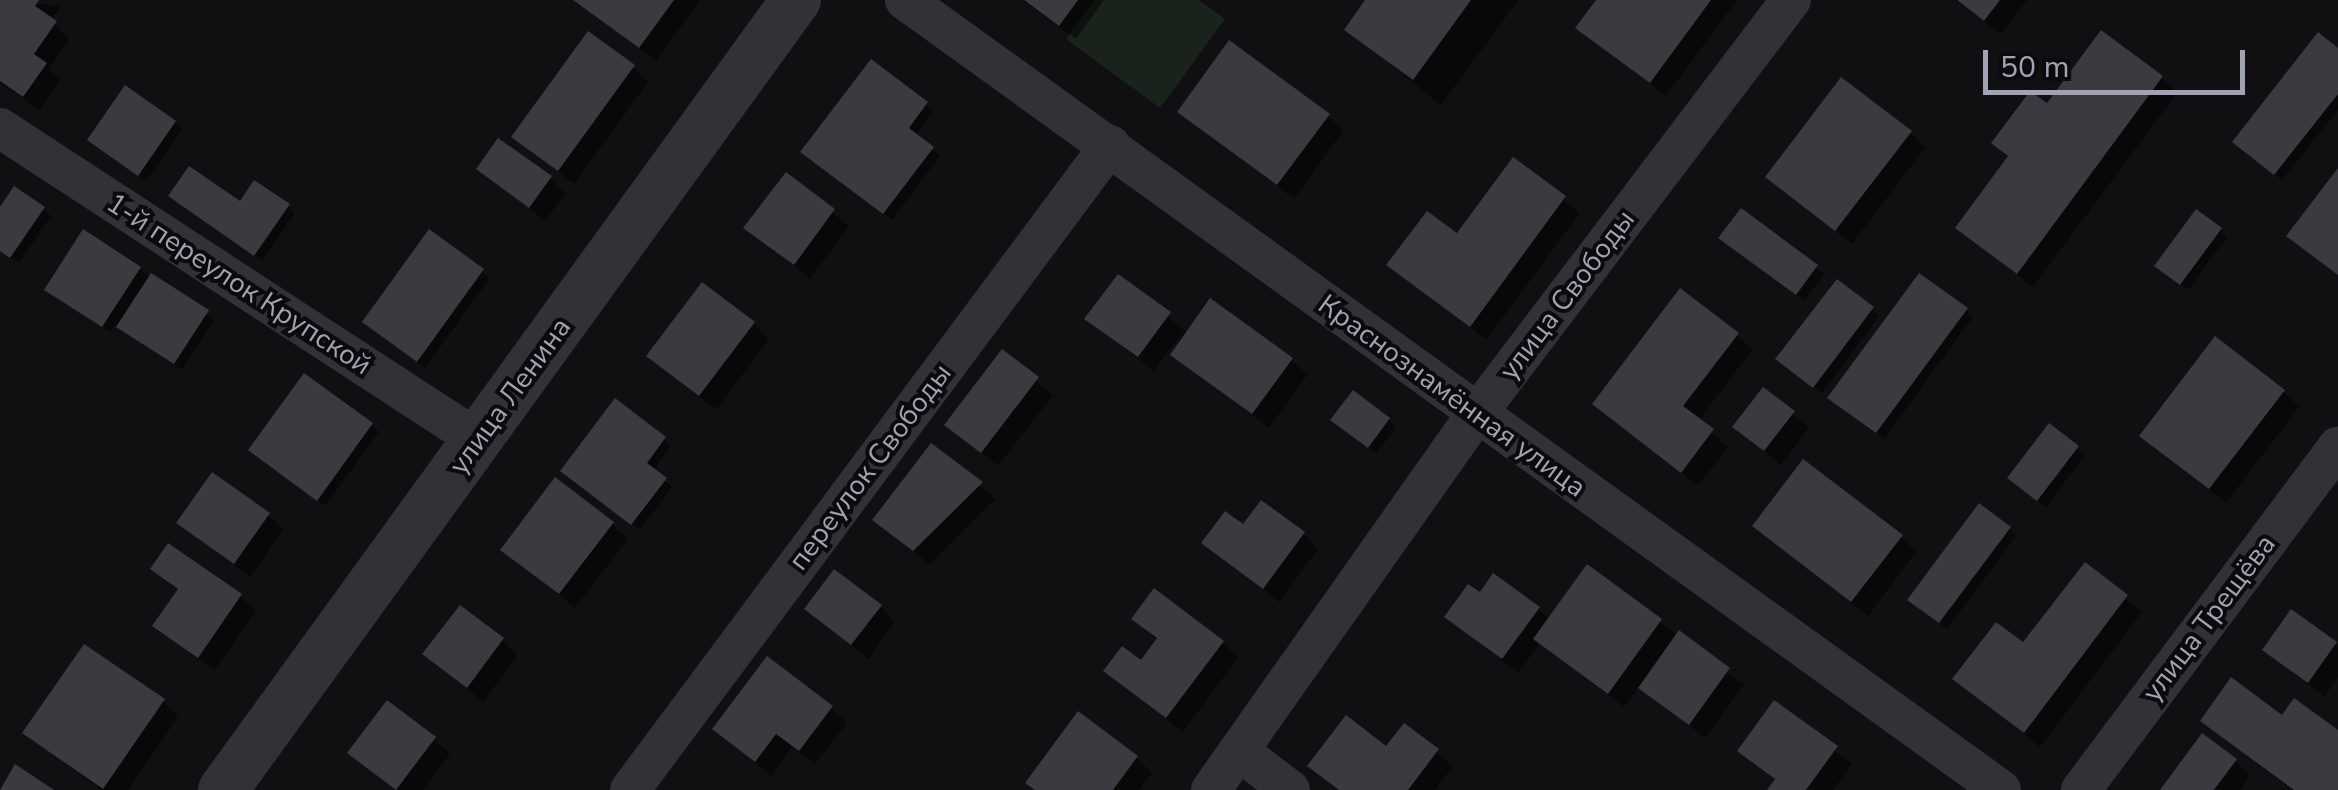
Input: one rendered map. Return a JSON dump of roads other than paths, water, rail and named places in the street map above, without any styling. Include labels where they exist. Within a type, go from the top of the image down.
[{"type":"street","name":"улица Ленина","points":[[222,790],[796,0]]},
{"type":"street","name":"Краснознамённая улица","points":[[905,0],[2000,790]]},
{"type":"street","name":"улица Свободы","points":[[1210,790],[1476,415],[1791,0]]},
{"type":"street","name":"1-й переулок Крупской","points":[[0,128],[478,440]]},
{"type":"street","name":"переулок Свободы","points":[[630,790],[1110,145]]},
{"type":"street","name":"улица Трещёва","points":[[2081,790],[2338,446]]},
{"type":"street","points":[[1239,751],[1290,790]]}]
